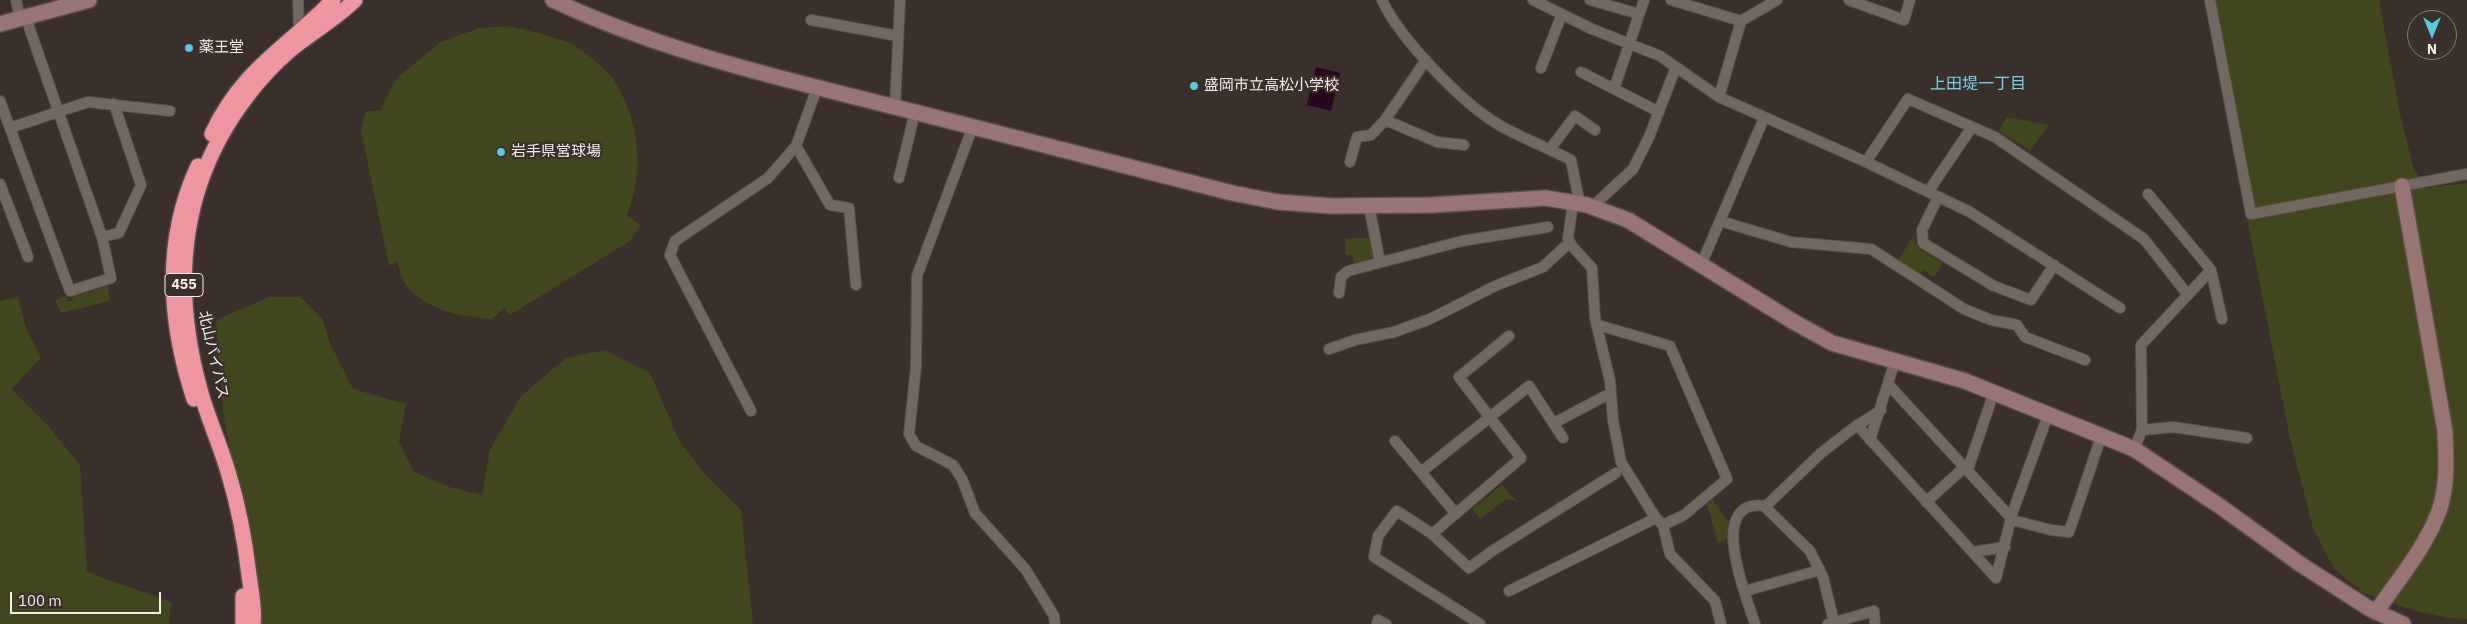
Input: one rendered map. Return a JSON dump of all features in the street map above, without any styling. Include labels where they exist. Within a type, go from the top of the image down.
[{"type":"highway","name":"北山バイパス","points":[[243,624],[243,596],[233,524],[182,365],[176,331],[173,278],[177,232],[186,192],[220,116],[235,93],[255,70],[333,0]]},
{"type":"highway","name":"北山バイパス","points":[[254,624],[243,528],[229,475],[201,393],[188,335],[184,308],[184,262],[191,216],[204,170],[228,124],[273,66],[355,0]]},
{"type":"street","points":[[0,101],[70,291],[110,278],[102,237],[29,27],[16,0]]},
{"type":"street","points":[[0,24],[89,0]]},
{"type":"street","points":[[298,0],[299,31]]},
{"type":"street","points":[[553,0],[586,16],[655,41],[817,88],[1232,193],[1278,202],[1332,206],[1546,198],[1581,203],[1628,220],[1832,342],[1965,380],[2134,449],[2221,507],[2377,617],[2402,624]]},
{"type":"street","points":[[895,107],[900,0]]},
{"type":"street","points":[[1382,0],[1394,20],[1426,60],[1451,86],[1498,124],[1571,160],[1581,203],[1568,238],[1592,268],[1595,318],[1610,381],[1609,394],[1621,462],[1660,521],[1670,554],[1715,601],[1721,624]]},
{"type":"street","points":[[1533,0],[1544,3],[1562,14],[1660,56],[1719,97],[1866,162],[1970,212],[2120,308]]},
{"type":"street","points":[[1590,0],[1639,14]]},
{"type":"street","points":[[1614,89],[1631,44],[1644,0]]},
{"type":"street","points":[[1671,0],[1741,21]]},
{"type":"street","points":[[1719,97],[1741,21],[1777,0]]},
{"type":"street","points":[[1849,0],[1904,20],[1910,0]]},
{"type":"street","points":[[2210,0],[2251,214],[2467,174]]},
{"type":"street","points":[[1541,68],[1562,14]]},
{"type":"street","points":[[812,20],[898,36]]},
{"type":"street","points":[[1350,162],[1357,137],[1371,136],[1385,120],[1426,60]]},
{"type":"street","points":[[1581,203],[1633,169],[1659,112],[1676,67]]},
{"type":"street","points":[[1582,72],[1659,112]]},
{"type":"street","points":[[751,411],[670,255],[675,241],[768,178],[796,146],[817,88]]},
{"type":"street","points":[[1866,162],[1908,99],[1995,137],[2144,239],[2188,295]]},
{"type":"street","points":[[10,128],[88,102],[170,111]]},
{"type":"street","points":[[102,237],[118,233],[141,185],[114,104]]},
{"type":"street","points":[[899,178],[915,112]]},
{"type":"street","points":[[1550,149],[1575,116],[1595,130]]},
{"type":"street","points":[[1701,265],[1764,118]]},
{"type":"street","points":[[1385,120],[1437,142],[1464,145]]},
{"type":"street","points":[[973,126],[917,276],[916,367],[909,434],[916,446],[953,465],[962,479],[976,513],[1026,570],[1054,616],[1055,624]]},
{"type":"street","points":[[1928,192],[1972,127]]},
{"type":"street","points":[[796,146],[830,205],[849,208],[856,285]]},
{"type":"street","points":[[0,184],[28,257]]},
{"type":"street","points":[[2377,617],[2419,550],[2439,510],[2447,468],[2445,430],[2402,186]]},
{"type":"street","points":[[2148,194],[2211,270],[2222,319]]},
{"type":"street","points":[[1938,197],[1922,230],[1923,243],[1994,286],[2031,300],[2054,265]]},
{"type":"street","points":[[1369,206],[1380,262]]},
{"type":"street","points":[[1720,221],[1791,242],[1871,249],[1964,310],[1991,320],[2017,325],[2025,337],[2085,360]]},
{"type":"street","points":[[1339,293],[1341,277],[1348,271],[1462,241],[1548,227]]},
{"type":"street","points":[[1329,349],[1356,340],[1394,332],[1436,317],[1495,286],[1544,267],[1570,242]]},
{"type":"street","points":[[2134,449],[2142,430],[2141,345],[2211,270]]},
{"type":"street","points":[[1509,591],[1660,521],[1684,515],[1727,479],[1670,346],[1598,325]]},
{"type":"street","points":[[1432,534],[1521,458],[1459,378],[1509,336]]},
{"type":"street","points":[[1870,440],[1881,410],[1895,360]]},
{"type":"street","points":[[1888,384],[2012,519],[2051,530],[2069,532],[2101,437]]},
{"type":"street","points":[[1421,472],[1529,386],[1563,438]]},
{"type":"street","points":[[1926,502],[1967,468],[1994,392]]},
{"type":"street","points":[[1554,423],[1609,394]]},
{"type":"street","points":[[1755,624],[1734,552],[1734,522],[1744,510],[1754,506],[1767,506],[1820,454],[1881,410]]},
{"type":"street","points":[[1858,425],[1996,578],[2012,519],[2048,415]]},
{"type":"street","points":[[2142,430],[2173,427],[2247,438]]},
{"type":"street","points":[[1395,441],[1456,514]]},
{"type":"street","points":[[1480,624],[1374,557],[1378,536],[1397,511],[1432,534],[1469,568],[1492,551],[1616,473]]},
{"type":"street","points":[[1767,506],[1765,508],[1810,552],[1820,570],[1831,623],[1874,612],[1875,624]]},
{"type":"street","points":[[1973,552],[2005,547]]},
{"type":"street","points":[[1745,592],[1820,570]]},
{"type":"street","points":[[1377,624],[1378,620],[1386,624]]},
{"type":"green space","points":[[2204,0],[2384,0],[2379,1],[2400,114],[2414,170],[2427,188],[2467,183],[2467,619],[2449,618],[2415,611],[2362,592],[2333,567],[2313,528],[2290,438]]},
{"type":"green space","name":"岩手県営球場","points":[[511,26],[571,44],[597,62],[614,80],[629,112],[637,146],[636,181],[627,215],[641,225],[630,241],[510,315],[504,308],[492,319],[480,318],[442,310],[419,298],[403,280],[397,261],[389,266],[361,130],[366,111],[380,111],[397,78],[441,42],[479,28]]},
{"type":"green space","points":[[2007,117],[2049,125],[2030,150],[1998,131]]},
{"type":"green space","points":[[1913,237],[1919,249],[1943,263],[1934,277],[1923,270],[1920,275],[1898,260]]},
{"type":"green space","points":[[1345,238],[1369,238],[1374,258],[1354,263],[1351,255],[1346,255]]},
{"type":"green space","points":[[108,286],[110,301],[61,313],[55,300],[65,296],[67,301],[72,301],[73,297]]},
{"type":"green space","points":[[18,297],[26,328],[41,358],[11,389],[49,427],[80,465],[87,572],[171,602],[169,624],[0,624],[0,301]]},
{"type":"green space","points":[[269,297],[300,297],[323,320],[330,343],[353,389],[406,404],[399,442],[414,472],[452,488],[482,495],[490,450],[521,396],[566,358],[604,350],[650,373],[680,442],[703,472],[741,510],[753,624],[261,624],[255,572],[224,419],[216,320]]},
{"type":"green space","points":[[1502,485],[1517,501],[1506,499],[1480,519],[1472,509]]},
{"type":"green space","points":[[1712,499],[1729,522],[1727,539],[1718,543],[1707,505]]},
{"type":"shaded area","points":[[1316,67],[1340,73],[1331,111],[1307,105]]},
{"type":"place","name":"薬王堂","points":[[189,48]]},
{"type":"place","name":"盛岡市立高松小学校","points":[[1194,86]]},
{"type":"place","name":"岩手県営球場","points":[[501,152]]},
{"type":"district","name":"上田堤一丁目","points":[[1978,84]]}]
